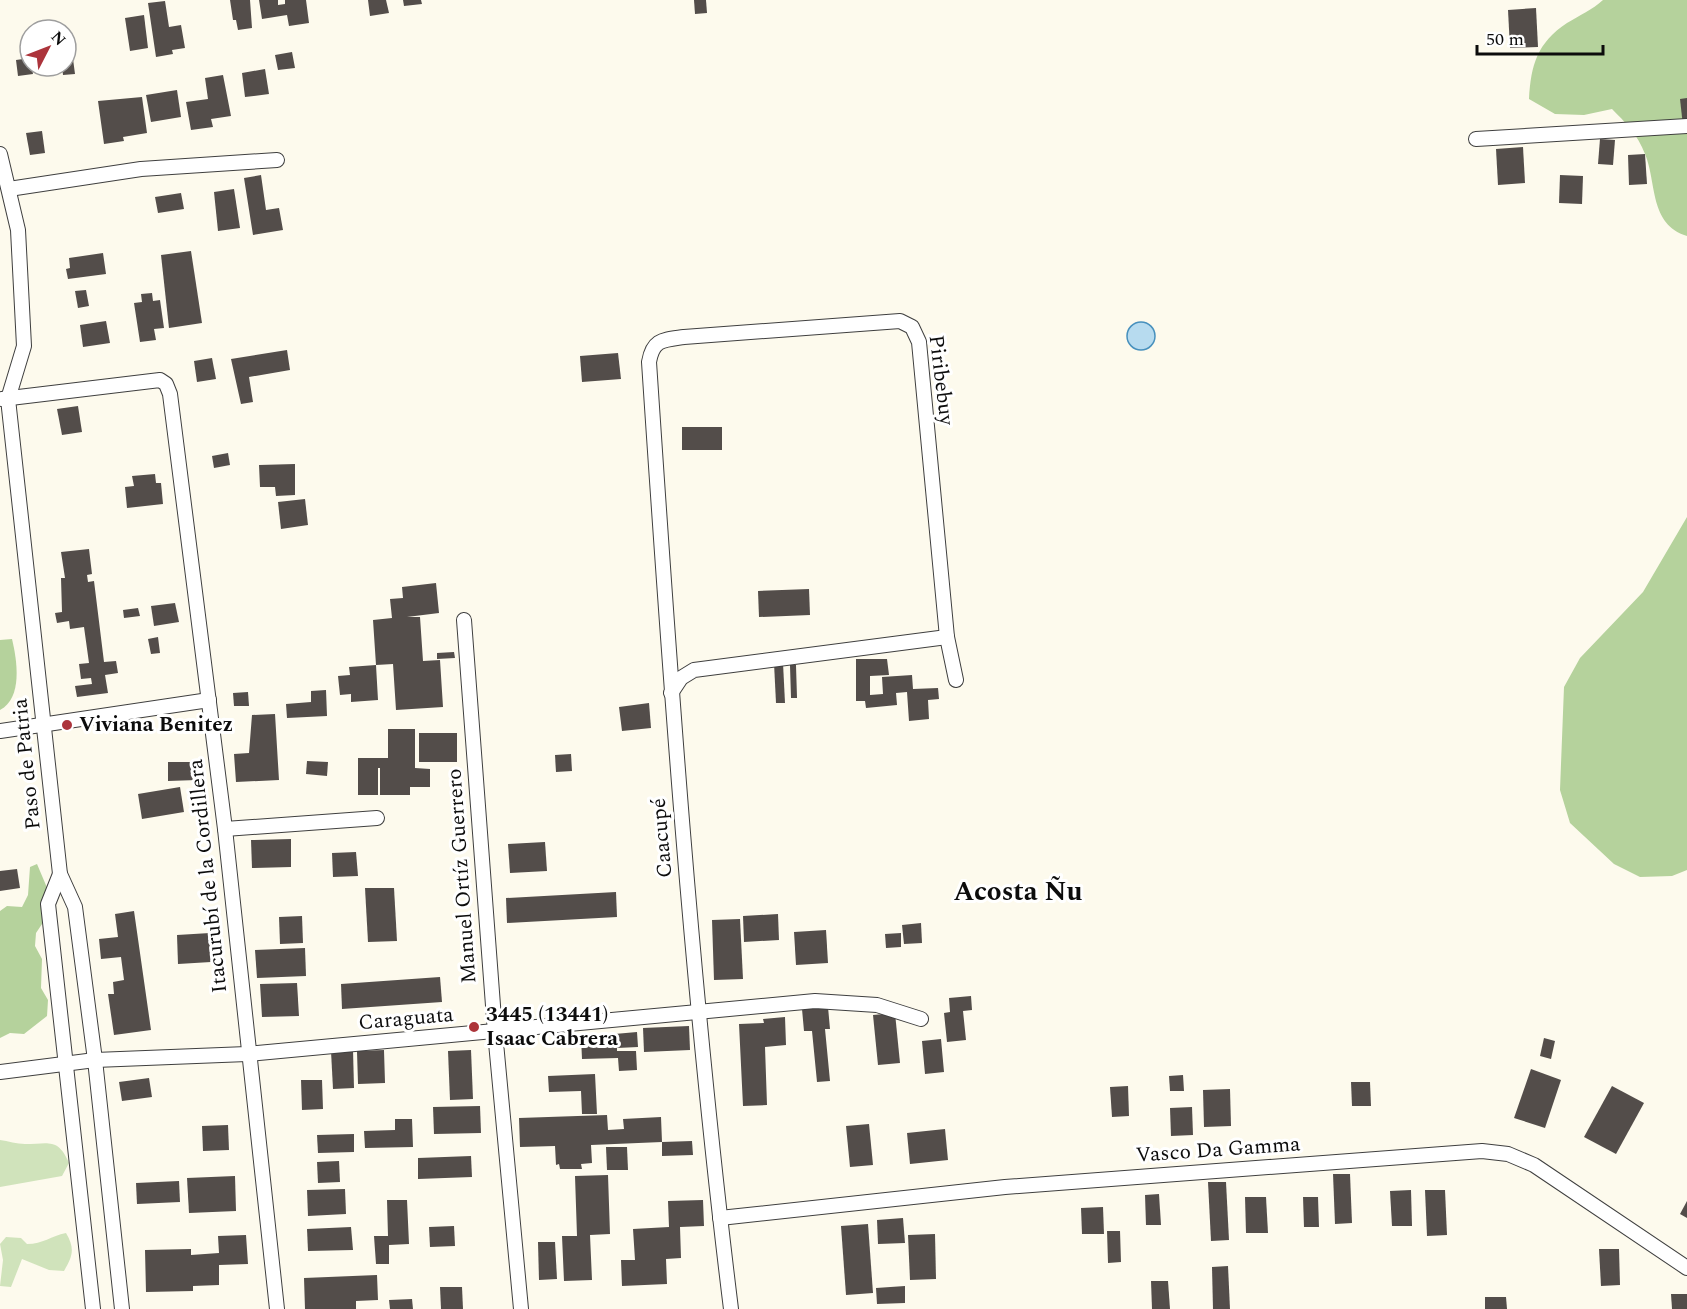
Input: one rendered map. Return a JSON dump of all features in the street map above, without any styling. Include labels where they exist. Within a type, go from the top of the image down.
[{"type":"street","points":[[1476,139],[1687,126]]},
{"type":"street","name":"Paso de Patria","points":[[0,154],[18,230],[24,346],[4,399]]},
{"type":"street","points":[[9,189],[141,169],[277,160]]},
{"type":"street","name":"Piribebuy","points":[[649,362],[651,349],[657,343],[684,337],[900,321],[912,327],[918,342],[947,637],[956,680]]},
{"type":"street","name":"Caacupé","points":[[649,362],[671,693],[698,1013],[731,1309]]},
{"type":"street","name":"Itacurubí de la Cordillera","points":[[4,399],[160,380],[166,384],[170,394],[225,829],[248,1054],[278,1309]]},
{"type":"street","name":"Paso de Patria","points":[[0,386],[4,399],[45,725],[60,874],[75,907],[95,1060],[122,1309]]},
{"type":"street","name":"Manuel Ortíz Guerrero","points":[[464,620],[495,1032],[521,1309]]},
{"type":"street","points":[[671,693],[681,678],[694,670],[947,637]]},
{"type":"street","points":[[0,731],[209,700]]},
{"type":"street","points":[[225,829],[377,818]]},
{"type":"street","name":"Paso de Patria","points":[[60,874],[48,904],[93,1309]]},
{"type":"street","name":"Caraguata","points":[[0,1071],[95,1060],[248,1054],[815,1001],[877,1005],[921,1019]]},
{"type":"street","name":"Vasco Da Gamma","points":[[720,1218],[1005,1187],[1482,1152],[1508,1154],[1534,1165],[1687,1268]]},
{"type":"green space","points":[[1603,0],[1687,0],[1687,236],[1666,222],[1660,212],[1649,165],[1642,147],[1631,129],[1612,109],[1584,115],[1555,114],[1529,99],[1534,65],[1542,47],[1567,23]]},
{"type":"green space","points":[[1687,517],[1687,870],[1672,876],[1640,877],[1614,864],[1570,823],[1560,790],[1564,687],[1580,658],[1643,592]]},
{"type":"green space","points":[[12,639],[16,668],[15,688],[12,697],[0,710],[0,640]]},
{"type":"green space","points":[[37,864],[48,890],[44,921],[36,933],[35,946],[42,959],[41,988],[48,1000],[47,1016],[24,1034],[10,1033],[0,1038],[0,911],[7,906],[22,907],[28,895],[30,867]]},
{"type":"green space","points":[[0,1140],[22,1144],[52,1144],[61,1149],[69,1163],[62,1176],[0,1187]]},
{"type":"green space","points":[[66,1233],[72,1252],[64,1271],[49,1270],[22,1259],[11,1287],[0,1286],[3,1260],[0,1244],[6,1237],[21,1238],[27,1244],[33,1244]]},
{"type":"water","points":[[1141,322],[1151,326],[1155,336],[1151,346],[1141,350],[1131,346],[1127,336],[1131,326]]},
{"type":"building","points":[[230,0],[250,0],[252,28],[238,30],[236,20],[233,20]]},
{"type":"building","points":[[259,0],[278,0],[278,5],[285,4],[285,0],[306,0],[309,23],[289,26],[287,15],[262,19]]},
{"type":"building","points":[[368,0],[386,0],[389,13],[370,16]]},
{"type":"building","points":[[403,0],[421,0],[422,4],[404,6]]},
{"type":"building","points":[[694,0],[706,0],[707,13],[695,14]]},
{"type":"building","points":[[165,1],[169,27],[181,25],[185,48],[172,50],[173,54],[156,57],[148,3]]},
{"type":"building","points":[[1536,8],[1538,47],[1510,48],[1508,10]]},
{"type":"building","points":[[144,15],[148,48],[130,51],[125,18]]},
{"type":"building","points":[[292,52],[295,68],[278,70],[275,55]]},
{"type":"building","points":[[265,69],[269,94],[245,97],[242,73]]},
{"type":"building","points":[[223,75],[231,116],[211,119],[213,127],[191,130],[186,102],[208,99],[205,78]]},
{"type":"building","points":[[177,90],[181,117],[151,122],[146,95]]},
{"type":"building","points":[[142,97],[147,133],[123,137],[124,141],[104,144],[98,101]]},
{"type":"building","points":[[1687,98],[1687,126],[1683,126],[1680,99]]},
{"type":"building","points":[[42,131],[45,153],[30,155],[26,133]]},
{"type":"building","points":[[1600,139],[1615,140],[1613,165],[1598,164]]},
{"type":"building","points":[[1523,147],[1525,183],[1498,185],[1496,149]]},
{"type":"building","points":[[1645,154],[1647,184],[1629,185],[1628,155]]},
{"type":"building","points":[[261,175],[266,210],[279,208],[283,230],[253,235],[244,178]]},
{"type":"building","points":[[1560,175],[1583,176],[1582,204],[1559,203]]},
{"type":"building","points":[[234,189],[240,228],[218,231],[214,192]]},
{"type":"building","points":[[181,193],[184,209],[158,213],[155,197]]},
{"type":"building","points":[[191,251],[202,323],[169,328],[161,255]]},
{"type":"building","points":[[103,253],[106,274],[68,279],[66,269],[70,268],[69,258]]},
{"type":"building","points":[[86,290],[89,306],[78,308],[75,291]]},
{"type":"building","points":[[152,293],[153,301],[160,300],[164,328],[154,329],[156,340],[140,342],[134,303],[142,302],[141,294]]},
{"type":"building","points":[[106,321],[110,343],[83,347],[80,325]]},
{"type":"building","points":[[287,350],[290,370],[249,377],[253,402],[241,404],[231,359]]},
{"type":"building","points":[[618,353],[621,379],[582,382],[580,356]]},
{"type":"building","points":[[212,358],[216,379],[197,382],[194,361]]},
{"type":"building","points":[[78,406],[82,432],[62,435],[57,409]]},
{"type":"building","points":[[682,427],[722,427],[722,450],[682,450]]},
{"type":"building","points":[[228,453],[230,465],[214,468],[212,456]]},
{"type":"building","points":[[295,464],[295,495],[276,496],[275,487],[260,487],[259,465]]},
{"type":"building","points":[[155,474],[156,483],[161,483],[163,504],[127,508],[125,487],[134,486],[132,476]]},
{"type":"building","points":[[305,499],[308,525],[281,529],[278,502]]},
{"type":"building","points":[[89,549],[92,574],[87,575],[88,582],[94,581],[104,662],[116,661],[118,673],[105,675],[108,693],[77,697],[75,686],[92,684],[91,678],[81,679],[79,664],[89,663],[84,627],[70,629],[69,621],[57,623],[55,613],[62,612],[61,578],[65,578],[61,552]]},
{"type":"building","points":[[436,583],[439,613],[407,617],[420,617],[423,661],[440,660],[443,707],[396,710],[393,664],[376,665],[373,620],[392,618],[390,599],[403,598],[402,587]]},
{"type":"building","points":[[809,589],[810,615],[759,617],[758,591]]},
{"type":"building","points":[[175,603],[179,622],[154,626],[151,606]]},
{"type":"building","points":[[138,608],[140,616],[124,618],[123,610]]},
{"type":"building","points":[[158,637],[160,653],[151,654],[148,639]]},
{"type":"building","points":[[454,652],[455,658],[437,659],[437,653]]},
{"type":"building","points":[[856,659],[887,659],[889,675],[870,676],[870,695],[883,694],[882,677],[912,675],[913,689],[938,688],[939,699],[928,700],[929,719],[909,721],[907,692],[896,693],[897,705],[866,708],[865,701],[856,701]]},
{"type":"building","points":[[774,663],[783,663],[785,703],[776,703]]},
{"type":"building","points":[[376,665],[378,700],[351,702],[351,694],[340,695],[338,676],[350,675],[349,667]]},
{"type":"building","points":[[790,665],[796,665],[797,698],[791,698]]},
{"type":"building","points":[[326,690],[327,716],[287,718],[286,704],[311,702],[311,691]]},
{"type":"building","points":[[248,692],[249,706],[234,706],[233,693]]},
{"type":"building","points":[[649,703],[651,728],[622,731],[619,707]]},
{"type":"building","points":[[275,714],[279,780],[236,782],[234,754],[249,753],[252,715]]},
{"type":"building","points":[[388,729],[415,729],[415,768],[430,769],[430,787],[410,787],[410,795],[380,795],[380,768],[378,768],[378,795],[358,795],[358,758],[388,758]]},
{"type":"building","points":[[419,733],[457,733],[457,762],[419,762]]},
{"type":"building","points":[[571,754],[572,771],[556,772],[555,755]]},
{"type":"building","points":[[307,761],[328,762],[327,776],[306,774]]},
{"type":"building","points":[[168,762],[197,762],[197,780],[168,781]]},
{"type":"building","points":[[180,787],[184,812],[142,819],[138,794]]},
{"type":"building","points":[[291,839],[291,867],[252,868],[251,840]]},
{"type":"building","points":[[545,842],[547,871],[510,873],[508,844]]},
{"type":"building","points":[[356,852],[358,876],[333,877],[332,853]]},
{"type":"building","points":[[17,869],[20,888],[0,891],[0,871]]},
{"type":"building","points":[[365,888],[394,888],[397,941],[368,942]]},
{"type":"building","points":[[616,892],[617,917],[507,923],[506,898]]},
{"type":"building","points":[[134,911],[151,1030],[114,1035],[108,994],[114,994],[113,982],[124,980],[121,957],[101,959],[99,939],[118,937],[115,914]]},
{"type":"building","points":[[778,914],[779,940],[744,942],[743,916]]},
{"type":"building","points":[[302,916],[303,943],[280,944],[279,917]]},
{"type":"building","points":[[740,919],[743,979],[714,980],[712,920]]},
{"type":"building","points":[[921,923],[922,943],[904,944],[902,925]]},
{"type":"building","points":[[826,930],[828,963],[796,965],[794,932]]},
{"type":"building","points":[[210,933],[211,962],[178,964],[177,935]]},
{"type":"building","points":[[901,933],[901,947],[886,948],[885,934]]},
{"type":"building","points":[[305,948],[306,976],[257,978],[255,950]]},
{"type":"building","points":[[440,977],[442,1002],[342,1009],[341,984]]},
{"type":"building","points":[[297,983],[299,1016],[262,1017],[260,984]]},
{"type":"building","points":[[971,996],[972,1010],[963,1011],[966,1040],[947,1042],[944,1013],[950,1012],[949,998]]},
{"type":"building","points":[[828,1007],[830,1029],[825,1029],[830,1081],[817,1082],[812,1031],[804,1031],[802,1009]]},
{"type":"building","points":[[895,1013],[900,1063],[878,1065],[873,1015]]},
{"type":"building","points":[[785,1017],[786,1045],[765,1047],[767,1105],[743,1106],[739,1024],[764,1023],[763,1019]]},
{"type":"building","points":[[689,1026],[690,1050],[644,1052],[643,1028]]},
{"type":"building","points":[[637,1032],[638,1047],[617,1048],[617,1051],[636,1051],[637,1070],[619,1071],[618,1058],[582,1059],[581,1037]]},
{"type":"building","points":[[1544,1038],[1555,1041],[1551,1059],[1540,1056]]},
{"type":"building","points":[[941,1039],[944,1072],[925,1074],[922,1041]]},
{"type":"building","points":[[353,1050],[354,1088],[333,1089],[331,1051]]},
{"type":"building","points":[[384,1050],[385,1083],[358,1084],[357,1051]]},
{"type":"building","points":[[471,1050],[473,1099],[450,1100],[448,1051]]},
{"type":"building","points":[[1531,1069],[1561,1080],[1545,1128],[1514,1118]]},
{"type":"building","points":[[595,1074],[597,1114],[582,1114],[581,1091],[549,1092],[548,1076]]},
{"type":"building","points":[[1183,1075],[1184,1091],[1170,1091],[1169,1076]]},
{"type":"building","points":[[149,1078],[152,1097],[122,1101],[119,1082]]},
{"type":"building","points":[[301,1080],[322,1080],[323,1109],[302,1110]]},
{"type":"building","points":[[1351,1082],[1370,1082],[1371,1106],[1352,1106]]},
{"type":"building","points":[[1128,1086],[1129,1116],[1112,1117],[1110,1087]]},
{"type":"building","points":[[1612,1086],[1644,1103],[1616,1154],[1584,1137]]},
{"type":"building","points":[[1230,1089],[1231,1126],[1204,1127],[1203,1090]]},
{"type":"building","points":[[480,1106],[481,1133],[434,1134],[433,1107]]},
{"type":"building","points":[[1192,1107],[1193,1135],[1171,1136],[1170,1108]]},
{"type":"building","points":[[607,1115],[608,1130],[624,1129],[623,1119],[661,1117],[662,1142],[591,1145],[592,1163],[581,1164],[582,1169],[560,1169],[559,1164],[556,1165],[555,1146],[520,1147],[519,1118]]},
{"type":"building","points":[[395,1119],[412,1119],[413,1147],[365,1148],[364,1131],[395,1130]]},
{"type":"building","points":[[869,1124],[873,1165],[850,1167],[846,1126]]},
{"type":"building","points":[[228,1125],[229,1150],[203,1151],[202,1126]]},
{"type":"building","points":[[945,1129],[948,1160],[910,1164],[907,1133]]},
{"type":"building","points":[[354,1134],[354,1152],[318,1153],[317,1135]]},
{"type":"building","points":[[692,1141],[693,1155],[662,1156],[662,1142]]},
{"type":"building","points":[[606,1147],[627,1147],[628,1170],[607,1170]]},
{"type":"building","points":[[471,1156],[472,1177],[418,1179],[418,1158]]},
{"type":"building","points":[[339,1161],[340,1182],[318,1183],[317,1162]]},
{"type":"building","points":[[1333,1174],[1350,1174],[1352,1223],[1335,1224]]},
{"type":"building","points":[[608,1175],[610,1234],[590,1235],[592,1280],[564,1281],[562,1236],[577,1236],[575,1176]]},
{"type":"building","points":[[235,1176],[236,1211],[189,1213],[187,1178]]},
{"type":"building","points":[[179,1181],[180,1202],[137,1204],[136,1183]]},
{"type":"building","points":[[1208,1182],[1226,1182],[1229,1240],[1211,1241]]},
{"type":"building","points":[[345,1189],[346,1214],[308,1216],[307,1190]]},
{"type":"building","points":[[1411,1190],[1412,1226],[1392,1226],[1390,1191]]},
{"type":"building","points":[[1425,1190],[1445,1190],[1447,1235],[1427,1236]]},
{"type":"building","points":[[1159,1194],[1161,1225],[1146,1225],[1145,1195]]},
{"type":"building","points":[[1245,1197],[1266,1197],[1268,1233],[1246,1233]]},
{"type":"building","points":[[1303,1197],[1318,1197],[1319,1227],[1304,1227]]},
{"type":"building","points":[[387,1200],[407,1200],[409,1244],[389,1245],[389,1264],[376,1264],[374,1236],[388,1236]]},
{"type":"building","points":[[703,1200],[704,1226],[680,1227],[681,1258],[666,1259],[667,1284],[622,1286],[621,1260],[635,1260],[633,1229],[669,1227],[668,1201]]},
{"type":"building","points":[[1687,1201],[1687,1218],[1680,1214]]},
{"type":"building","points":[[1103,1207],[1104,1234],[1082,1234],[1081,1208]]},
{"type":"building","points":[[903,1218],[905,1243],[878,1244],[877,1220]]},
{"type":"building","points":[[868,1224],[873,1293],[846,1295],[841,1226]]},
{"type":"building","points":[[454,1226],[455,1246],[430,1247],[429,1227]]},
{"type":"building","points":[[351,1227],[353,1250],[308,1251],[307,1229]]},
{"type":"building","points":[[1107,1231],[1120,1231],[1121,1262],[1108,1263]]},
{"type":"building","points":[[935,1234],[936,1279],[910,1280],[908,1235]]},
{"type":"building","points":[[246,1235],[248,1264],[219,1265],[219,1285],[193,1286],[193,1291],[146,1292],[145,1250],[191,1249],[191,1255],[219,1253],[218,1236]]},
{"type":"building","points":[[538,1242],[555,1242],[557,1279],[539,1280]]},
{"type":"building","points":[[1599,1249],[1619,1249],[1620,1285],[1601,1286]]},
{"type":"building","points":[[1228,1266],[1230,1309],[1213,1309],[1212,1267]]},
{"type":"building","points":[[377,1275],[378,1300],[356,1301],[356,1309],[305,1309],[304,1278]]},
{"type":"building","points":[[1151,1281],[1168,1281],[1170,1309],[1152,1309]]},
{"type":"building","points":[[905,1286],[905,1303],[877,1304],[876,1288]]},
{"type":"building","points":[[440,1287],[462,1287],[463,1309],[441,1309]]},
{"type":"building","points":[[1671,1294],[1687,1294],[1687,1309],[1672,1309]]},
{"type":"building","points":[[1485,1297],[1506,1297],[1507,1309],[1485,1309]]},
{"type":"building","points":[[412,1299],[413,1309],[390,1309],[389,1300]]},
{"type":"place","name":"Viviana Benitez","points":[[67,725]]},
{"type":"place","name":"3445 (13441) Isaac Cabrera","points":[[474,1027]]},
{"type":"district","name":"Acosta Ñu","points":[[1018,892]]}]
